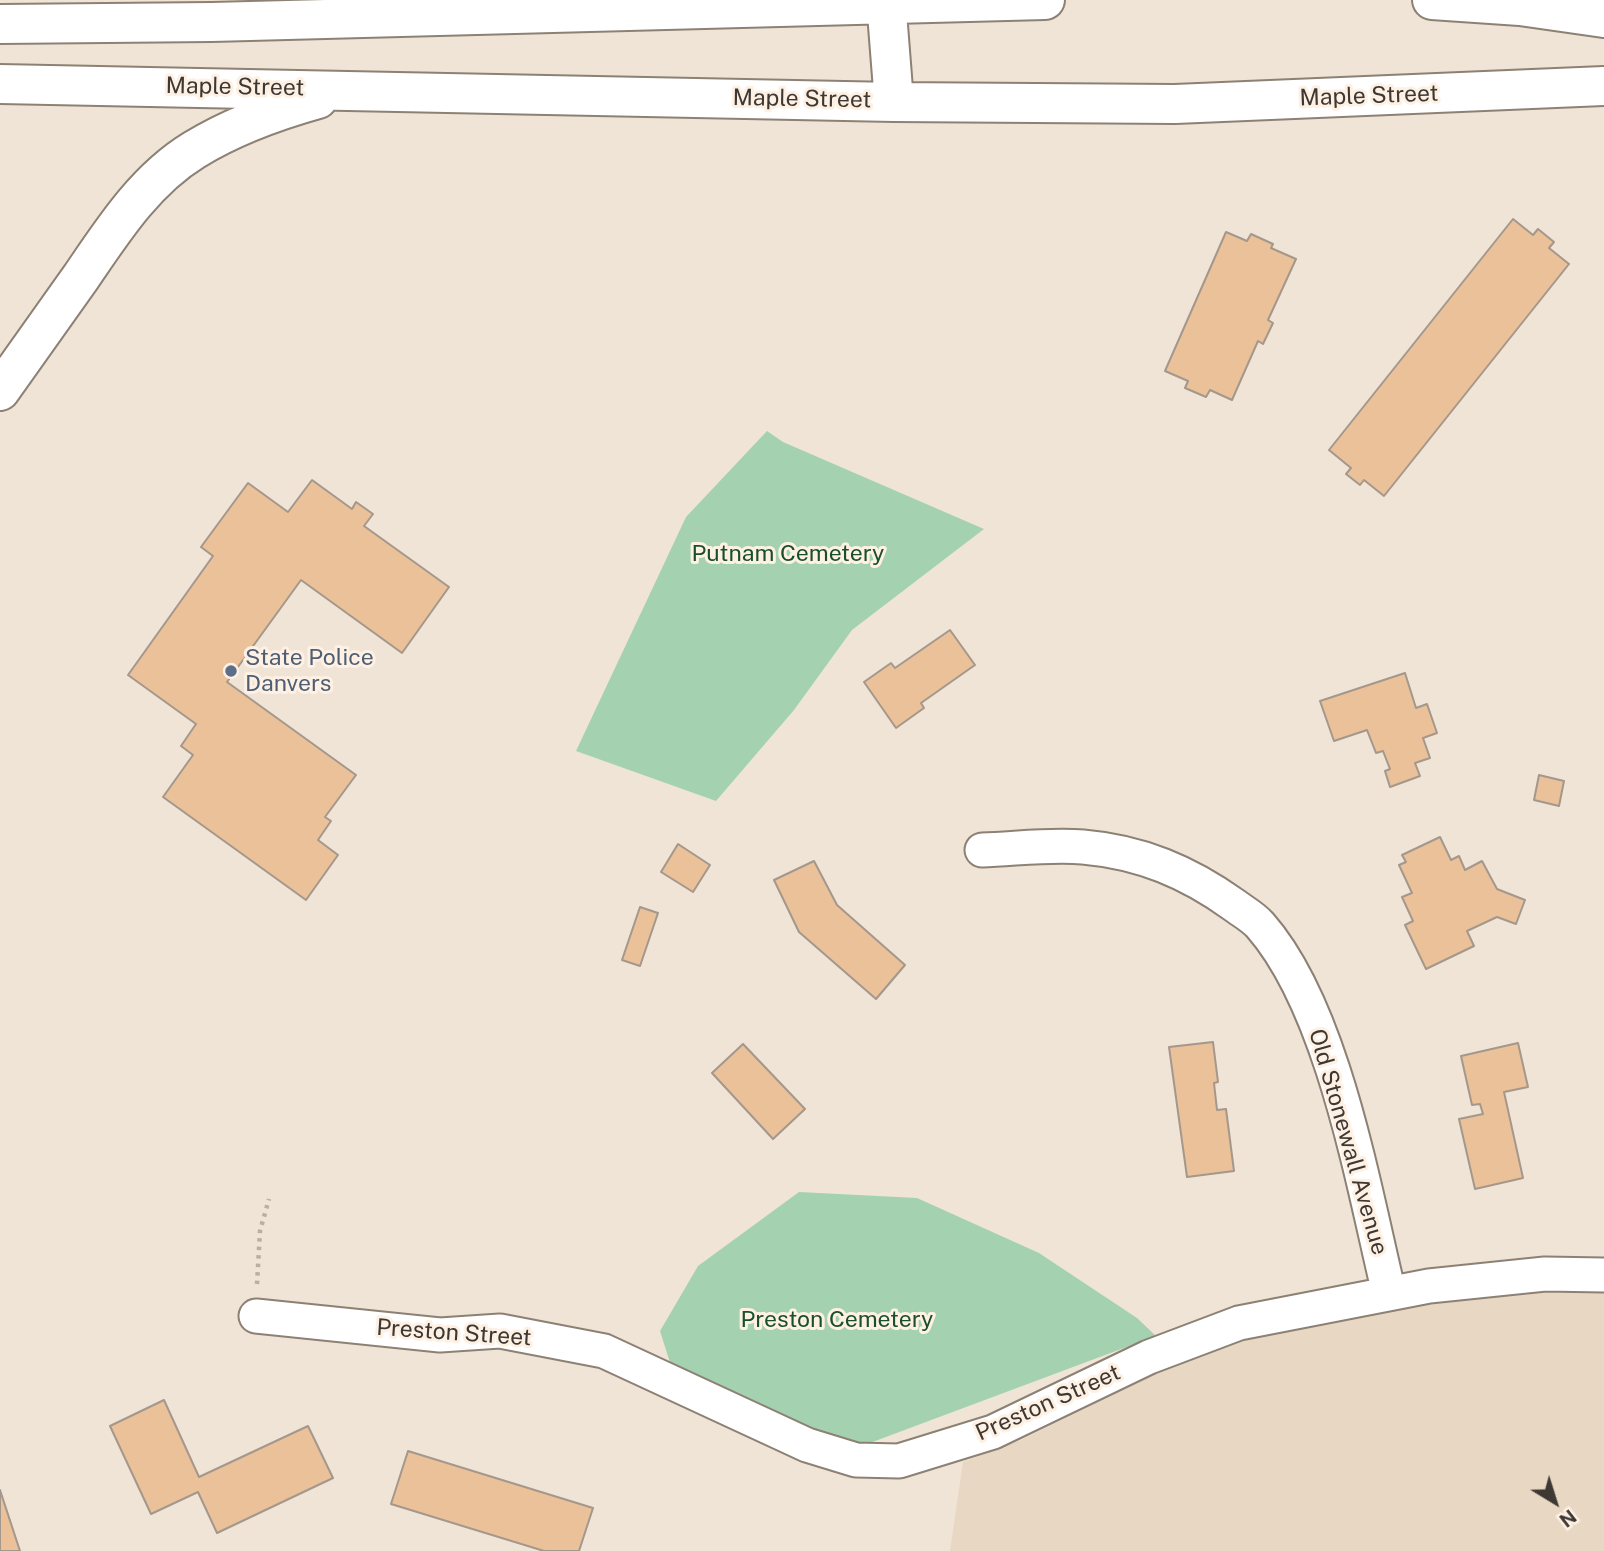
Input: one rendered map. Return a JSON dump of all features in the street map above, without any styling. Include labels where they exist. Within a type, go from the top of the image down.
[{"type":"main road","points":[[0,24],[212,22],[887,2],[1045,0]]},
{"type":"main road","points":[[1432,0],[1520,6],[1604,18]]},
{"type":"main road","points":[[887,2],[894,102]]},
{"type":"main road","name":"Maple Street","points":[[0,84],[894,102],[1175,104],[1604,86]]},
{"type":"main road","points":[[0,391],[129,208],[161,176],[193,151],[241,125],[317,99],[367,90]]},
{"type":"street","name":"Old Stonewall Avenue","points":[[982,850],[1083,847],[1143,859],[1180,870],[1259,924],[1290,969],[1322,1037],[1347,1122],[1389,1293]]},
{"type":"street","name":"Preston Street","points":[[256,1316],[440,1335],[500,1331],[604,1351],[807,1445],[856,1460],[899,1461],[993,1432],[1149,1357],[1240,1323],[1389,1293],[1545,1274],[1604,1275]]},
{"type":"path","points":[[256,1316],[260,1231],[270,1199]]},
{"type":"shaded area","points":[[1604,1291],[1604,1551],[950,1551],[963,1462],[1021,1440],[1211,1347],[1347,1312],[1495,1293]]},
{"type":"green space","name":"Putnam Cemetery","points":[[767,431],[783,442],[984,529],[852,630],[794,710],[716,801],[576,751],[686,517]]},
{"type":"green space","name":"Preston Cemetery","points":[[799,1192],[917,1198],[1039,1253],[1137,1318],[1156,1336],[819,1462],[672,1369],[660,1331],[698,1266]]},
{"type":"building","points":[[1513,219],[1533,235],[1538,229],[1554,242],[1549,248],[1569,264],[1384,496],[1364,480],[1360,485],[1346,474],[1351,468],[1329,450]]},
{"type":"building","points":[[1226,232],[1247,241],[1251,234],[1273,244],[1271,248],[1296,259],[1268,320],[1273,323],[1263,344],[1258,341],[1232,400],[1210,390],[1206,397],[1185,388],[1188,381],[1165,371]]},
{"type":"building","points":[[312,480],[352,509],[356,502],[373,514],[364,526],[449,587],[402,653],[301,580],[227,682],[356,775],[325,817],[331,821],[318,840],[338,855],[306,900],[163,797],[193,755],[181,746],[196,724],[128,675],[213,556],[201,547],[248,483],[288,512]]},
{"type":"building","points":[[950,630],[975,665],[921,703],[924,708],[896,728],[864,682],[891,663],[895,668]]},
{"type":"building","points":[[1405,673],[1416,708],[1427,704],[1437,733],[1423,738],[1430,758],[1415,763],[1420,776],[1390,787],[1385,771],[1390,769],[1383,751],[1376,753],[1367,730],[1334,741],[1320,701]]},
{"type":"building","points":[[1539,775],[1564,781],[1559,806],[1534,800]]},
{"type":"building","points":[[1440,837],[1451,860],[1459,856],[1465,870],[1482,861],[1497,889],[1525,900],[1516,924],[1497,917],[1467,931],[1474,946],[1426,969],[1405,925],[1413,921],[1402,897],[1412,893],[1399,865],[1406,862],[1402,855]]},
{"type":"building","points":[[678,844],[710,865],[693,892],[661,872]]},
{"type":"building","points":[[814,861],[837,905],[905,965],[876,999],[799,932],[774,880]]},
{"type":"building","points":[[640,907],[658,913],[640,966],[622,960]]},
{"type":"building","points":[[1213,1042],[1218,1082],[1214,1083],[1217,1110],[1226,1109],[1234,1171],[1187,1177],[1169,1047]]},
{"type":"building","points":[[1518,1043],[1528,1087],[1504,1092],[1523,1178],[1475,1189],[1459,1119],[1483,1114],[1480,1104],[1472,1105],[1461,1056]]},
{"type":"building","points":[[743,1044],[805,1109],[773,1139],[712,1073]]},
{"type":"building","points":[[164,1400],[199,1477],[308,1426],[333,1478],[217,1533],[198,1492],[151,1514],[110,1426]]},
{"type":"building","points":[[408,1451],[593,1508],[579,1551],[544,1551],[391,1504]]},
{"type":"building","points":[[0,1490],[20,1551],[0,1551]]},
{"type":"place","name":"State Police Danvers","points":[[231,671]]}]
